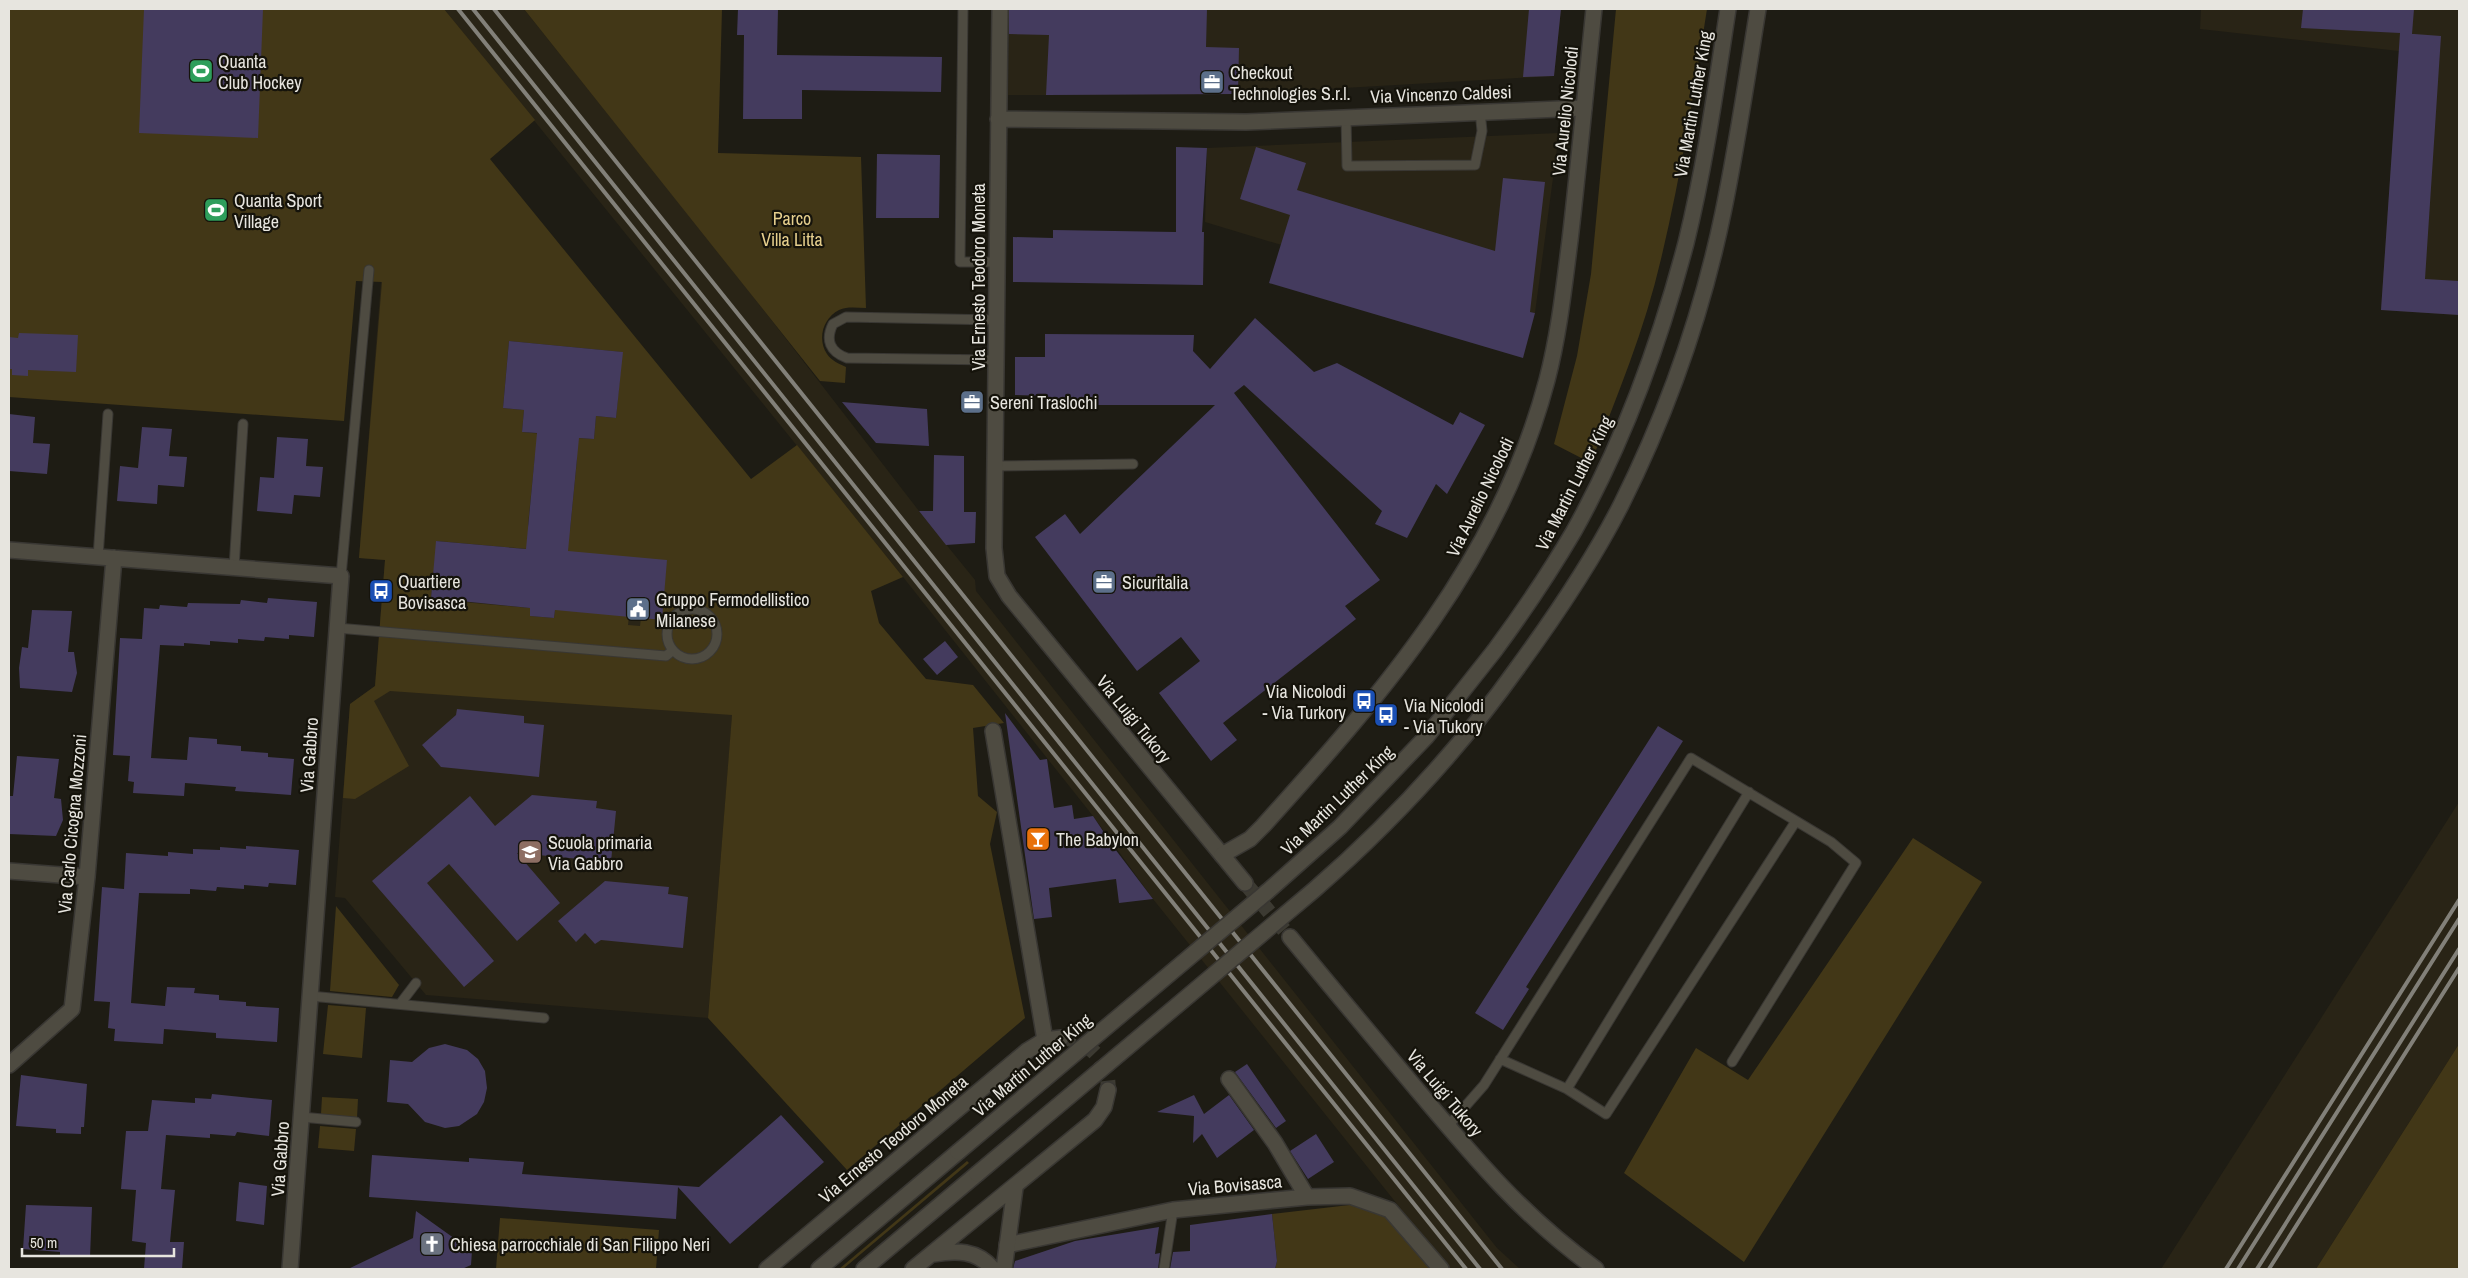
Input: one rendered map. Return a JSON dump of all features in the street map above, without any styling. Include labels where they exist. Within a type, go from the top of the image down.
[{"type":"street","name":"Via Ernesto Teodoro Moneta","points":[[997,576],[994,548],[1000,9]]},
{"type":"street","name":"Via Aurelio Nicolodi","points":[[1222,855],[1255,834],[1360,718],[1455,590],[1490,528],[1528,443],[1547,379],[1565,279],[1594,9]]},
{"type":"street","name":"Via Martin Luther King","points":[[819,1269],[1340,827],[1427,736],[1495,650],[1556,560],[1592,497],[1619,439],[1651,357],[1674,286],[1694,207],[1728,9]]},
{"type":"street","points":[[864,1269],[1340,867],[1391,819],[1445,760],[1518,667],[1574,587],[1612,521],[1642,459],[1683,357],[1701,299],[1723,214],[1758,9]]},
{"type":"street","name":"Via Vincenzo Caldesi","points":[[998,119],[1246,122],[1584,108]]},
{"type":"street","points":[[9,550],[341,576]]},
{"type":"street","name":"Via Carlo Cicogna Mozzoni","points":[[9,1064],[72,1009],[87,877],[114,558]]},
{"type":"street","name":"Via Gabbro","points":[[290,1269],[341,576]]},
{"type":"street","name":"Via Luigi Tukory","points":[[997,576],[1009,596],[1245,883]]},
{"type":"street","points":[[993,731],[1044,1040]]},
{"type":"street","points":[[9,871],[87,877]]},
{"type":"street","name":"Via Luigi Tukory","points":[[1290,937],[1448,1126],[1512,1199],[1546,1231],[1590,1265]]},
{"type":"street","name":"Via Ernesto Teodoro Moneta","points":[[767,1269],[1027,1051],[1044,1040],[1061,1038]]},
{"type":"street","points":[[1229,1078],[1275,1143],[1307,1197]]},
{"type":"street","points":[[913,1269],[1015,1188],[1095,1120],[1104,1107],[1108,1090]]},
{"type":"street","points":[[1004,1269],[1015,1188]]},
{"type":"street","name":"Via Bovisasca","points":[[1007,1245],[1173,1210],[1307,1197],[1350,1196],[1390,1210],[1440,1269]]},
{"type":"street","points":[[932,1254],[957,1250],[974,1254],[987,1262],[993,1269]]},
{"type":"lane","points":[[963,9],[960,262],[996,262]]},
{"type":"lane","points":[[1346,117],[1347,166],[1476,165],[1482,131],[1480,111]]},
{"type":"lane","points":[[341,576],[369,270]]},
{"type":"lane","points":[[996,320],[846,317],[833,324],[828,340],[831,347],[838,354],[847,358],[996,360]]},
{"type":"lane","points":[[98,557],[108,414]]},
{"type":"lane","points":[[234,568],[243,424]]},
{"type":"lane","points":[[996,466],[1133,464]]},
{"type":"lane","points":[[694,609],[703,611],[712,619],[718,633],[716,641],[707,655],[690,660],[678,656],[672,651],[668,644],[667,634],[671,620],[676,614],[694,609]]},
{"type":"lane","points":[[337,628],[666,656],[672,651]]},
{"type":"lane","points":[[1448,1126],[1484,1085],[1691,758],[1831,842],[1856,863],[1732,1062]]},
{"type":"lane","points":[[1567,1090],[1749,792]]},
{"type":"lane","points":[[1500,1059],[1567,1090],[1606,1114],[1796,821]]},
{"type":"lane","points":[[400,1004],[416,984]]},
{"type":"lane","points":[[310,996],[544,1018]]},
{"type":"lane","points":[[302,1118],[356,1122]]},
{"type":"lane","points":[[1164,1269],[1173,1210]]},
{"type":"shaded area","points":[[444,9],[524,9],[725,260],[919,511],[975,580],[976,591],[1497,1248],[1520,1269],[1449,1269],[1153,899],[1093,816],[903,577]]},
{"type":"shaded area","points":[[1009,9],[1561,9],[1554,76],[1238,94],[1008,95]]},
{"type":"shaded area","points":[[2201,9],[2459,9],[2459,315],[2381,310],[2399,51],[2200,29]]},
{"type":"shaded area","points":[[1559,133],[1535,313],[1471,302],[1205,222],[1207,148]]},
{"type":"shaded area","points":[[489,159],[751,480],[708,1018],[426,995],[345,898],[335,897],[350,704],[375,686],[385,560],[359,558],[381,282]]},
{"type":"shaded area","points":[[2459,802],[2459,1044],[2316,1269],[2161,1269]]},
{"type":"green space","points":[[9,9],[444,9],[535,120],[490,159],[751,479],[797,445],[903,577],[871,591],[879,623],[926,679],[973,685],[1004,723],[973,728],[978,796],[997,812],[990,844],[1025,1018],[847,1170],[708,1018],[732,715],[390,691],[374,701],[409,766],[355,799],[343,798],[350,704],[375,686],[385,560],[359,558],[382,282],[356,281],[344,421],[9,397]],"holes":[[[509,341],[622,352],[616,418],[596,416],[594,439],[562,437],[577,459],[570,530],[560,550],[662,620],[641,618],[640,626],[628,625],[631,600],[555,610],[554,618],[530,616],[530,608],[462,602],[463,587],[459,587],[457,611],[445,610],[446,600],[431,598],[437,541],[539,550],[528,525],[535,456],[553,435],[522,432],[524,410],[503,408]]]},
{"type":"green space","name":"Parco Villa Litta","points":[[524,9],[722,9],[718,153],[861,157],[866,308],[839,310],[829,318],[823,329],[822,336],[822,342],[827,354],[833,360],[846,367],[845,383],[820,381]]},
{"type":"green space","points":[[1616,9],[1707,9],[1681,165],[1654,285],[1630,362],[1591,463],[1554,444],[1577,356],[1591,274]]},
{"type":"green space","points":[[1913,838],[1982,882],[1744,1262],[1624,1173],[1696,1048],[1748,1080]]},
{"type":"green space","points":[[336,906],[399,985],[392,997],[330,991]]},
{"type":"green space","points":[[328,1005],[366,1008],[362,1058],[323,1054]]},
{"type":"green space","points":[[2459,1044],[2459,1269],[2316,1269]]},
{"type":"green space","points":[[322,1097],[358,1099],[357,1118],[321,1114]]},
{"type":"green space","points":[[320,1126],[356,1129],[354,1151],[318,1148]]},
{"type":"green space","points":[[967,1161],[969,1163],[843,1269],[839,1269]]},
{"type":"green space","points":[[1358,1204],[1391,1216],[1430,1269],[1275,1269],[1277,1261],[1272,1214]]},
{"type":"green space","points":[[500,1218],[659,1230],[656,1269],[496,1269]]},
{"type":"building","name":"Quanta Club Hockey","points":[[144,9],[263,9],[258,138],[139,133]]},
{"type":"building","points":[[738,9],[778,9],[777,55],[942,57],[941,92],[802,90],[802,119],[743,119],[744,35],[737,35]]},
{"type":"building","points":[[1009,9],[1207,9],[1206,47],[1239,48],[1238,94],[1046,95],[1049,35],[1009,34]]},
{"type":"building","points":[[1529,9],[1561,9],[1554,76],[1523,77]]},
{"type":"building","points":[[2303,9],[2414,9],[2412,34],[2441,36],[2425,279],[2459,281],[2459,315],[2381,310],[2400,33],[2301,28]]},
{"type":"building","points":[[1176,147],[1207,148],[1202,232],[1204,232],[1203,285],[1013,282],[1013,237],[1053,238],[1053,230],[1176,232]]},
{"type":"building","points":[[1256,147],[1306,163],[1297,190],[1495,251],[1503,178],[1545,182],[1530,312],[1535,313],[1523,358],[1269,283],[1290,215],[1240,199]]},
{"type":"building","points":[[877,154],[940,155],[939,218],[876,218]]},
{"type":"building","points":[[1255,318],[1314,372],[1337,363],[1453,425],[1460,412],[1485,425],[1447,494],[1436,484],[1407,538],[1375,524],[1382,511],[1244,385],[1234,393],[1380,580],[1345,606],[1356,619],[1223,723],[1237,740],[1211,761],[1159,693],[1200,661],[1181,637],[1137,671],[1035,537],[1065,514],[1080,534],[1215,405],[1044,405],[1045,396],[1015,395],[1015,357],[1045,357],[1045,334],[1194,335],[1193,351],[1210,369]]},
{"type":"building","points":[[19,333],[78,335],[76,372],[28,370],[28,376],[12,375],[12,369],[9,369],[9,337],[18,338]]},
{"type":"building","points":[[509,341],[623,352],[616,418],[596,416],[594,439],[579,438],[568,551],[667,560],[662,620],[555,610],[554,618],[530,616],[530,608],[431,598],[436,541],[526,549],[537,433],[522,432],[524,410],[503,408]]},
{"type":"building","points":[[842,402],[927,409],[929,446],[876,443]]},
{"type":"building","points":[[9,414],[35,417],[33,443],[50,444],[47,474],[9,471]]},
{"type":"building","points":[[142,427],[172,429],[169,456],[187,457],[184,487],[158,485],[157,504],[117,501],[120,466],[138,468]]},
{"type":"building","points":[[277,437],[308,439],[306,466],[323,467],[320,497],[294,495],[292,514],[257,511],[260,477],[274,478]]},
{"type":"building","points":[[934,455],[964,456],[964,512],[976,512],[975,543],[946,545],[919,511],[933,511]]},
{"type":"building","points":[[268,598],[317,602],[314,637],[289,635],[289,639],[265,637],[264,641],[238,639],[238,643],[210,641],[210,645],[184,643],[184,646],[160,645],[151,758],[187,760],[189,737],[217,739],[217,744],[241,746],[241,751],[268,753],[268,757],[294,759],[291,795],[235,791],[236,787],[185,783],[184,796],[133,793],[134,782],[128,781],[130,756],[113,755],[120,638],[142,639],[144,608],[159,609],[160,605],[187,607],[188,603],[240,604],[241,600],[267,603]]},
{"type":"building","points":[[32,610],[72,611],[68,652],[74,652],[77,673],[72,692],[20,688],[19,668],[22,647],[28,648]]},
{"type":"building","points":[[945,641],[958,657],[937,675],[923,659]]},
{"type":"building","points":[[457,709],[524,716],[524,723],[544,725],[539,777],[441,767],[422,745],[456,715]]},
{"type":"building","points":[[1005,713],[1040,760],[1047,759],[1054,808],[1072,805],[1074,819],[1093,816],[1115,849],[1153,899],[1119,903],[1116,879],[1049,888],[1052,917],[1034,919]]},
{"type":"building","points":[[1658,726],[1683,741],[1526,987],[1529,989],[1503,1030],[1475,1013]]},
{"type":"building","points":[[17,756],[59,759],[54,798],[61,799],[63,820],[56,836],[9,834],[9,796],[13,796]]},
{"type":"building","points":[[532,795],[597,801],[596,808],[616,811],[611,862],[517,853],[560,903],[517,941],[449,864],[427,883],[494,961],[464,987],[372,881],[470,796],[495,826]]},
{"type":"building","points":[[246,846],[299,850],[296,885],[269,883],[268,887],[244,885],[244,889],[217,887],[216,891],[190,889],[190,894],[139,893],[131,1003],[165,1006],[167,987],[195,988],[194,993],[219,995],[219,1000],[246,1002],[246,1006],[279,1008],[277,1042],[216,1038],[216,1033],[164,1029],[163,1044],[114,1041],[115,1029],[108,1028],[110,1002],[94,1001],[102,887],[124,889],[126,853],[168,856],[168,852],[193,854],[193,849],[220,850],[220,847],[246,849]]},
{"type":"building","points":[[605,881],[669,887],[668,894],[688,897],[683,948],[601,940],[595,944],[585,933],[576,942],[558,921]]},
{"type":"building","points":[[445,1044],[467,1050],[478,1059],[485,1071],[487,1088],[484,1102],[477,1114],[459,1126],[445,1128],[425,1122],[408,1104],[387,1102],[390,1060],[412,1062],[429,1048]]},
{"type":"building","points":[[1247,1064],[1286,1121],[1276,1128],[1235,1072]]},
{"type":"building","points":[[21,1075],[87,1084],[84,1127],[81,1127],[81,1134],[56,1133],[56,1129],[16,1126]]},
{"type":"building","points":[[212,1094],[272,1100],[269,1136],[237,1132],[235,1136],[210,1134],[210,1138],[166,1135],[161,1189],[175,1190],[170,1242],[184,1242],[182,1269],[144,1269],[146,1243],[132,1241],[136,1190],[121,1189],[126,1131],[148,1131],[152,1100],[195,1103],[195,1098],[211,1099]]},
{"type":"building","points":[[1194,1095],[1204,1114],[1229,1095],[1254,1130],[1217,1158],[1202,1134],[1193,1143],[1194,1116],[1157,1112]]},
{"type":"building","points":[[781,1115],[824,1162],[730,1244],[678,1187],[676,1219],[369,1197],[372,1155],[469,1162],[469,1158],[524,1162],[522,1174],[699,1187]]},
{"type":"building","points":[[1316,1134],[1334,1162],[1308,1179],[1290,1151]]},
{"type":"building","points":[[239,1182],[267,1186],[264,1225],[236,1221]]},
{"type":"building","points":[[26,1205],[92,1207],[90,1257],[60,1255],[60,1252],[23,1249]]},
{"type":"building","name":"Chiesa parrocchiale di San Filippo Neri","points":[[416,1211],[472,1251],[471,1265],[462,1269],[348,1269],[413,1238]]},
{"type":"building","points":[[1272,1214],[1277,1261],[1275,1269],[1170,1269],[1173,1252],[1190,1251],[1190,1225]]},
{"type":"building","points":[[1159,1227],[1155,1254],[1160,1253],[1158,1269],[1013,1269],[1015,1261],[1075,1241]]},
{"type":"tunnel","points":[[1245,883],[1290,937]]},
{"type":"tunnel","points":[[1061,1038],[1071,1039],[1080,1043],[1096,1054],[1105,1070],[1108,1090]]},
{"type":"railway","points":[[458,9],[1466,1269]]},
{"type":"railway","points":[[473,9],[1480,1269]]},
{"type":"railway","points":[[494,9],[1502,1269]]},
{"type":"railway","points":[[2226,1269],[2459,900]]},
{"type":"railway","points":[[2238,1269],[2459,919]]},
{"type":"railway","points":[[2257,1269],[2459,949]]},
{"type":"railway","points":[[2269,1269],[2459,968]]},
{"type":"place","name":"Quanta Club Hockey","points":[[201,71]]},
{"type":"place","name":"Checkout Technologies S.r.l.","points":[[1212,82]]},
{"type":"place","name":"Quanta Sport Village","points":[[216,210]]},
{"type":"place","name":"Sereni Traslochi","points":[[972,402]]},
{"type":"place","name":"Sicuritalia","points":[[1104,582]]},
{"type":"place","name":"Quartiere Bovisasca","points":[[381,591]]},
{"type":"place","name":"Gruppo Fermodellistico Milanese","points":[[638,609]]},
{"type":"place","name":"Via Nicolodi - Via Turkory","points":[[1364,701]]},
{"type":"place","name":"Via Nicolodi - Via Tukory","points":[[1386,715]]},
{"type":"place","name":"The Babylon","points":[[1038,839]]},
{"type":"place","name":"Scuola primaria Via Gabbro","points":[[530,852]]},
{"type":"place","name":"Chiesa parrocchiale di San Filippo Neri","points":[[432,1244]]}]
